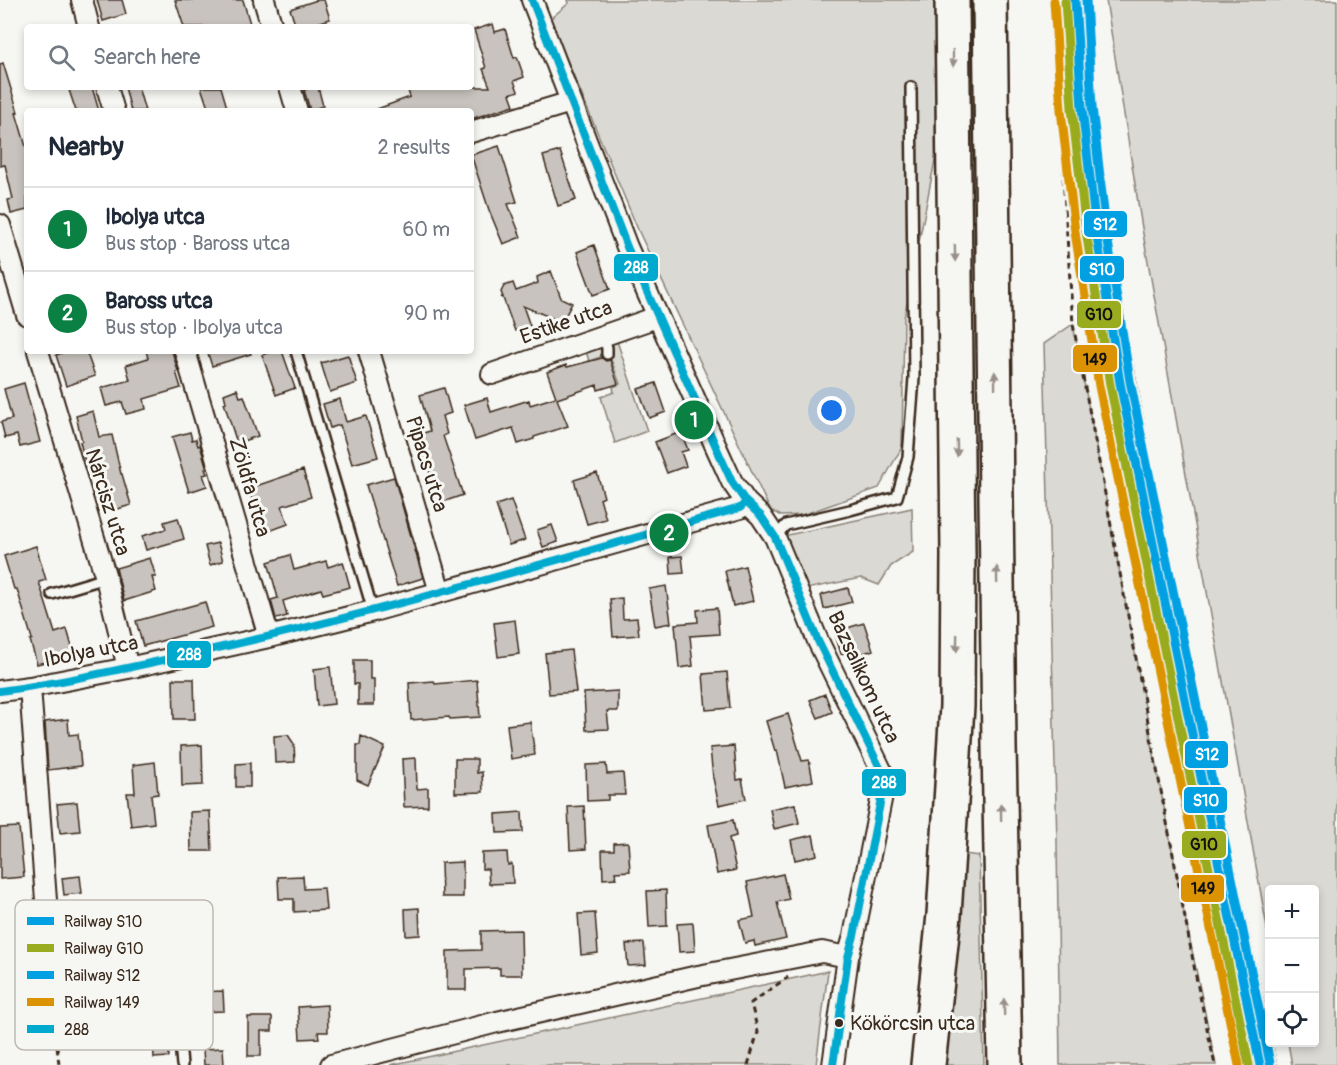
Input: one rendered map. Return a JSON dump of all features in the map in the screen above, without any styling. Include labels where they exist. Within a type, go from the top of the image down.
[{"type":"highway","points":[[928,1065],[944,915],[957,706],[958,554],[952,0]]},
{"type":"highway","points":[[990,0],[1005,1065]]},
{"type":"street","points":[[82,0],[89,24]]},
{"type":"street","points":[[264,0],[271,24]]},
{"type":"street","name":"Bazsalikom utca","points":[[532,0],[627,247],[732,482],[746,502],[761,516],[775,537],[818,641],[881,770],[884,783],[848,957],[833,1065]]},
{"type":"street","points":[[108,90],[113,108]]},
{"type":"street","points":[[291,90],[296,108]]},
{"type":"street","points":[[474,131],[571,102]]},
{"type":"street","points":[[0,225],[24,305]]},
{"type":"street","name":"Estike utca","points":[[492,374],[657,316]]},
{"type":"street","name":"Nárcisz utca","points":[[39,354],[105,578],[128,668]]},
{"type":"street","name":"Zöldfa utca","points":[[186,354],[269,638]]},
{"type":"street","name":"Pipacs utca","points":[[370,354],[440,592]]},
{"type":"street","name":"Ibolya utca","points":[[0,692],[269,638],[740,508],[746,502]]},
{"type":"street","points":[[30,687],[46,900]]},
{"type":"street","points":[[331,1065],[508,1020],[698,976],[822,952],[848,957]]},
{"type":"lane","points":[[775,537],[786,525],[897,497],[908,458],[914,378],[911,87]]},
{"type":"lane","points":[[603,334],[608,348],[607,354]]},
{"type":"lane","points":[[297,354],[373,611]]},
{"type":"lane","points":[[52,594],[105,578]]},
{"type":"lane","points":[[181,1050],[182,1065]]},
{"type":"path","points":[[1051,0],[1073,324],[1196,977],[1215,1065]]},
{"type":"path","points":[[748,1065],[758,1032],[752,1004],[822,952]]},
{"type":"path","points":[[58,1050],[59,1065]]},
{"type":"shaded area","points":[[568,0],[938,0],[940,135],[904,318],[902,447],[879,488],[802,515],[781,516],[770,510],[639,232],[550,19],[569,3]]},
{"type":"shaded area","points":[[1106,0],[1337,0],[1337,1065],[1292,1065],[1289,1047],[1319,1047],[1319,885],[1265,885],[1265,917],[1142,228]]},
{"type":"shaded area","points":[[1073,324],[1182,903],[1216,1065],[1060,1065],[1057,842],[1044,344]]},
{"type":"shaded area","points":[[616,338],[647,431],[615,443],[601,397],[614,392],[613,387],[620,384],[609,354],[589,361],[585,348]]},
{"type":"shaded area","points":[[912,508],[913,552],[891,566],[879,585],[861,578],[806,589],[783,536]]},
{"type":"shaded area","points":[[964,854],[979,856],[984,1065],[944,1065]]},
{"type":"shaded area","points":[[828,971],[816,1065],[390,1065]]},
{"type":"building","points":[[97,0],[122,0],[126,14],[103,21]]},
{"type":"building","points":[[175,0],[243,0],[250,24],[183,24]]},
{"type":"building","points":[[324,0],[330,19],[314,24],[295,24],[290,9]]},
{"type":"building","points":[[493,24],[495,32],[505,29],[514,58],[517,57],[524,77],[514,81],[518,91],[510,94],[514,105],[474,118],[474,108],[380,108],[410,97],[408,90],[474,90],[474,87],[490,87],[483,69],[486,68],[474,30]]},
{"type":"building","points":[[3,63],[24,140],[24,211],[11,214],[8,200],[13,199],[5,165],[0,166],[0,64]]},
{"type":"building","points":[[69,90],[93,90],[98,108],[75,108]]},
{"type":"building","points":[[126,90],[139,90],[144,108],[130,108]]},
{"type":"building","points":[[202,90],[222,90],[227,108],[208,108]]},
{"type":"building","points":[[304,90],[319,90],[323,106],[309,108]]},
{"type":"building","points":[[499,146],[517,202],[508,204],[521,237],[503,244],[474,164],[474,154]]},
{"type":"building","points":[[560,151],[576,200],[558,206],[543,156]]},
{"type":"building","points":[[594,245],[610,289],[593,295],[577,252]]},
{"type":"building","points":[[551,271],[561,298],[572,303],[562,322],[523,306],[530,326],[515,331],[501,297],[503,297],[501,292],[504,286],[513,283],[516,291],[538,283],[537,277]]},
{"type":"building","points":[[87,354],[95,376],[66,386],[56,355]]},
{"type":"building","points":[[147,354],[173,354],[181,388],[144,399],[146,409],[126,414],[122,402],[106,406],[101,388],[130,380],[126,365],[148,358]]},
{"type":"building","points":[[208,354],[251,354],[212,366]]},
{"type":"building","points":[[283,354],[295,388],[276,395],[262,355]]},
{"type":"building","points":[[348,355],[357,383],[330,392],[321,363]]},
{"type":"building","points":[[602,358],[606,361],[610,360],[618,384],[598,390],[597,385],[557,399],[568,426],[518,444],[513,428],[475,440],[464,405],[487,398],[491,412],[529,400],[530,405],[556,397],[547,372],[566,365],[567,367]]},
{"type":"building","points":[[24,383],[40,442],[20,447],[17,435],[5,438],[1,422],[12,419],[4,389]]},
{"type":"building","points":[[656,383],[666,412],[649,418],[638,389]]},
{"type":"building","points":[[444,388],[451,413],[442,416],[447,434],[443,436],[463,495],[440,503],[417,435],[430,431],[420,395]]},
{"type":"building","points":[[237,389],[240,397],[244,396],[258,436],[237,443],[224,403],[226,402],[224,394]]},
{"type":"building","points":[[340,399],[346,422],[366,416],[378,457],[352,464],[340,425],[330,428],[323,404]]},
{"type":"building","points":[[93,411],[99,437],[112,435],[131,505],[111,511],[110,506],[100,509],[95,490],[104,487],[97,464],[86,466],[80,442],[82,441],[76,416]]},
{"type":"building","points":[[190,432],[192,440],[196,439],[198,446],[200,445],[207,469],[205,469],[207,474],[203,475],[207,486],[189,492],[172,437]]},
{"type":"building","points":[[681,432],[688,450],[681,452],[686,466],[667,473],[655,442]]},
{"type":"building","points":[[303,470],[311,497],[282,506],[288,524],[272,530],[259,523],[249,490]]},
{"type":"building","points":[[597,473],[604,497],[600,499],[606,519],[587,524],[574,480]]},
{"type":"building","points":[[394,477],[423,578],[397,586],[366,485]]},
{"type":"building","points":[[511,500],[525,540],[509,545],[496,505]]},
{"type":"building","points":[[178,518],[184,539],[146,550],[142,536],[166,529],[164,522]]},
{"type":"building","points":[[552,525],[558,542],[543,547],[537,530]]},
{"type":"building","points":[[218,543],[223,561],[210,565],[205,546]]},
{"type":"building","points":[[36,546],[46,580],[39,582],[55,633],[67,629],[74,654],[37,664],[17,589],[14,589],[4,556]]},
{"type":"building","points":[[290,555],[294,570],[326,561],[328,567],[343,562],[350,587],[323,594],[321,589],[283,601],[287,616],[276,619],[271,600],[278,598],[268,562]]},
{"type":"building","points":[[682,556],[684,573],[671,574],[670,557]]},
{"type":"building","points":[[150,558],[156,577],[152,577],[156,591],[124,601],[116,568]]},
{"type":"building","points":[[745,566],[753,601],[733,606],[725,571]]},
{"type":"building","points":[[666,586],[671,623],[655,626],[649,589]]},
{"type":"building","points":[[848,588],[852,602],[824,609],[821,595]]},
{"type":"building","points":[[622,598],[623,619],[637,618],[639,635],[613,637],[610,599]]},
{"type":"building","points":[[205,602],[212,627],[143,646],[136,621]]},
{"type":"building","points":[[717,608],[719,634],[690,636],[693,666],[679,668],[675,624],[698,622],[697,610]]},
{"type":"building","points":[[515,620],[519,654],[498,657],[494,623]]},
{"type":"building","points":[[864,623],[873,650],[856,656],[854,650],[841,654],[836,637],[848,633],[847,628]]},
{"type":"building","points":[[571,650],[576,692],[549,694],[545,653]]},
{"type":"building","points":[[354,660],[370,660],[370,679],[374,679],[374,705],[358,705],[358,684],[354,684]]},
{"type":"building","points":[[330,667],[334,704],[317,706],[314,669]]},
{"type":"building","points":[[727,672],[730,708],[706,710],[703,674]]},
{"type":"building","points":[[173,679],[194,679],[195,719],[174,719]]},
{"type":"building","points":[[477,680],[480,717],[411,720],[409,683],[434,681],[435,684]]},
{"type":"building","points":[[618,691],[618,711],[607,711],[609,729],[586,730],[584,693]]},
{"type":"building","points":[[825,694],[832,712],[818,718],[810,700]]},
{"type":"building","points":[[788,714],[802,761],[809,760],[813,781],[785,787],[777,750],[775,751],[766,721]]},
{"type":"building","points":[[68,719],[69,735],[78,734],[81,766],[48,770],[45,722]]},
{"type":"building","points":[[530,722],[535,755],[511,759],[507,725]]},
{"type":"building","points":[[288,735],[294,744],[295,762],[275,763],[274,736]]},
{"type":"building","points":[[361,736],[385,747],[368,785],[357,780],[357,745],[360,745]]},
{"type":"building","points":[[202,745],[203,785],[182,786],[181,746]]},
{"type":"building","points":[[734,746],[737,780],[742,779],[746,799],[719,805],[710,748]]},
{"type":"building","points":[[416,758],[417,789],[428,788],[428,806],[404,807],[402,759]]},
{"type":"building","points":[[455,759],[477,759],[477,773],[482,772],[483,792],[455,793]]},
{"type":"building","points":[[155,762],[158,794],[151,795],[154,823],[131,826],[127,793],[135,793],[133,765]]},
{"type":"building","points":[[250,763],[250,787],[236,787],[236,764]]},
{"type":"building","points":[[606,764],[607,774],[623,773],[625,795],[608,795],[608,800],[587,801],[586,765]]},
{"type":"building","points":[[77,802],[80,831],[60,833],[57,804]]},
{"type":"building","points":[[795,804],[799,823],[774,829],[770,809]]},
{"type":"building","points":[[584,806],[586,849],[570,850],[568,807]]},
{"type":"building","points":[[210,811],[212,851],[191,851],[190,812]]},
{"type":"building","points":[[522,812],[523,832],[497,833],[496,814]]},
{"type":"building","points":[[733,820],[736,836],[729,838],[736,870],[717,874],[708,825]]},
{"type":"building","points":[[19,827],[24,877],[0,879],[0,828]]},
{"type":"building","points":[[813,835],[817,855],[795,860],[791,840]]},
{"type":"building","points":[[628,842],[630,871],[615,872],[616,878],[603,879],[602,850],[614,850],[614,843]]},
{"type":"building","points":[[507,852],[508,865],[512,864],[513,883],[489,884],[488,869],[482,869],[482,853]]},
{"type":"building","points":[[463,862],[463,897],[442,897],[441,863]]},
{"type":"building","points":[[783,874],[789,899],[777,902],[786,939],[755,946],[754,941],[745,943],[739,920],[754,917],[747,882]]},
{"type":"building","points":[[80,876],[82,893],[64,895],[62,878]]},
{"type":"building","points":[[303,876],[304,889],[324,888],[326,910],[294,912],[294,899],[279,899],[278,877]]},
{"type":"building","points":[[666,890],[667,926],[649,927],[647,891]]},
{"type":"building","points":[[419,908],[420,935],[406,936],[405,909]]},
{"type":"building","points":[[595,913],[598,953],[581,955],[578,914]]},
{"type":"building","points":[[693,923],[695,951],[679,952],[677,924]]},
{"type":"building","points":[[521,930],[522,975],[500,975],[500,968],[466,969],[466,990],[447,990],[447,951],[481,950],[481,931]]},
{"type":"building","points":[[644,943],[646,965],[628,966],[626,944]]},
{"type":"building","points":[[213,991],[223,991],[224,1011],[213,1011]]},
{"type":"building","points":[[327,1005],[328,1032],[318,1032],[319,1038],[300,1039],[298,1007]]},
{"type":"building","points":[[248,1017],[272,1017],[272,1031],[261,1031],[261,1056],[248,1056]]},
{"type":"building","points":[[223,1048],[224,1065],[204,1065],[203,1050]]},
{"type":"building","points":[[154,1050],[169,1050],[169,1057],[154,1058]]},
{"type":"railway","points":[[1087,0],[1094,120],[1119,304],[1161,524],[1274,1065]]},
{"type":"rail line","name":"S10","points":[[1075,0],[1082,108],[1096,230],[1120,383],[1260,1065]]},
{"type":"rail line","name":"S12","points":[[1086,0],[1092,107],[1106,229],[1130,381],[1270,1063]]},
{"type":"rail line","name":"149","points":[[1054,1],[1061,110],[1075,232],[1099,386],[1239,1065]]},
{"type":"rail line","name":"G10","points":[[1065,1],[1072,109],[1086,231],[1110,385],[1249,1065]]},
{"type":"transit line","name":"288","points":[[532,0],[627,247],[717,449],[732,482],[746,502],[761,516],[775,537],[818,641],[881,770],[884,783],[848,957],[833,1065]]},
{"type":"transit line","name":"288","points":[[0,691],[123,669],[333,621],[740,508],[746,502]]},
{"type":"place","name":"Ibolya utca","points":[[694,420]]},
{"type":"place","name":"Baross utca","points":[[669,533]]},
{"type":"place","name":"Kökörcsin utca","points":[[839,1023]]}]
